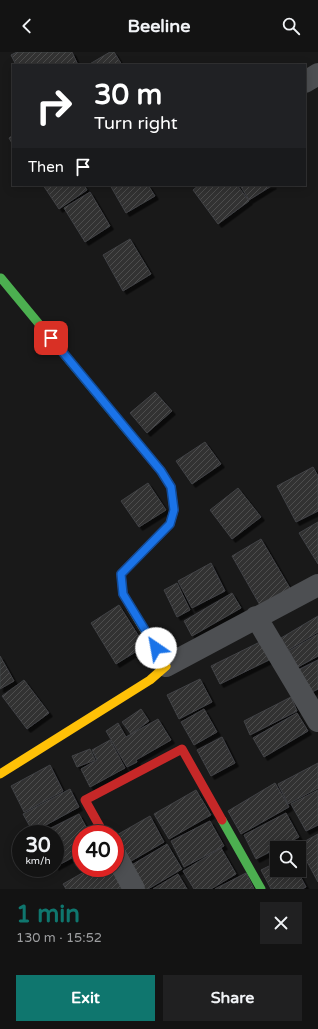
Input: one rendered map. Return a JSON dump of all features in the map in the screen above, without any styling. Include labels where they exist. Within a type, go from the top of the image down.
[{"type":"street","points":[[306,81],[318,74]]},
{"type":"street","points":[[2,278],[161,471],[171,487],[174,510],[170,524],[121,574],[123,594],[166,666]]},
{"type":"street","points":[[0,774],[150,680],[166,666],[318,585]]},
{"type":"street","points":[[256,617],[318,721]]},
{"type":"street","points":[[99,825],[85,800],[182,749],[261,889]]},
{"type":"street","points":[[124,871],[134,889]]},
{"type":"building","points":[[17,52],[72,52],[78,64],[16,64],[11,55]]},
{"type":"building","points":[[110,52],[114,52],[121,64],[90,64]]},
{"type":"building","points":[[12,136],[12,143],[9,138]]},
{"type":"building","points":[[44,186],[85,186],[87,190],[59,209]]},
{"type":"building","points":[[111,186],[149,186],[155,196],[126,213]]},
{"type":"building","points":[[198,186],[238,186],[249,201],[218,224],[193,190]]},
{"type":"building","points":[[241,186],[271,186],[249,200]]},
{"type":"building","points":[[90,192],[110,226],[85,242],[64,208]]},
{"type":"building","points":[[130,239],[151,274],[123,291],[103,255]]},
{"type":"building","points":[[155,392],[172,411],[147,433],[130,413]]},
{"type":"building","points":[[205,442],[221,464],[192,484],[176,461]]},
{"type":"building","points":[[313,467],[318,476],[318,511],[296,522],[277,486]]},
{"type":"building","points":[[148,483],[166,510],[139,527],[121,501]]},
{"type":"building","points":[[238,488],[261,517],[232,539],[210,510]]},
{"type":"building","points":[[318,522],[318,564],[299,533]]},
{"type":"building","points":[[261,539],[291,590],[261,607],[232,556]]},
{"type":"building","points":[[211,563],[225,591],[192,608],[178,581]]},
{"type":"building","points":[[177,583],[190,610],[177,617],[164,590]]},
{"type":"building","points":[[232,593],[241,608],[192,636],[184,621]]},
{"type":"building","points":[[119,605],[145,646],[116,664],[91,623]]},
{"type":"building","points":[[318,616],[318,632],[288,650],[281,638]]},
{"type":"building","points":[[318,634],[318,656],[298,667],[289,651]]},
{"type":"building","points":[[266,639],[275,657],[220,684],[211,666]]},
{"type":"building","points":[[0,656],[14,681],[0,689]]},
{"type":"building","points":[[318,660],[318,689],[308,694],[296,671]]},
{"type":"building","points":[[200,679],[212,702],[179,719],[167,695]]},
{"type":"building","points":[[24,680],[49,713],[27,729],[2,696]]},
{"type":"building","points":[[291,697],[297,711],[250,735],[244,721]]},
{"type":"building","points":[[141,709],[149,721],[131,734],[122,722]]},
{"type":"building","points":[[204,709],[217,732],[194,745],[181,722]]},
{"type":"building","points":[[297,713],[308,731],[264,757],[253,738]]},
{"type":"building","points":[[158,719],[171,740],[136,760],[137,762],[127,767],[106,731],[118,723],[126,737]]},
{"type":"building","points":[[222,737],[235,763],[211,776],[197,750]]},
{"type":"building","points":[[110,740],[125,768],[90,787],[81,769],[97,760],[92,750]]},
{"type":"building","points":[[90,749],[95,760],[77,767],[72,756]]},
{"type":"building","points":[[318,763],[318,788],[288,804],[278,784]]},
{"type":"building","points":[[50,765],[63,791],[24,812],[11,786]]},
{"type":"building","points":[[275,783],[289,807],[241,834],[228,811]]},
{"type":"building","points":[[70,789],[79,807],[46,825],[29,825],[23,814]]},
{"type":"building","points":[[196,790],[211,815],[169,839],[154,814]]},
{"type":"building","points":[[318,790],[318,825],[306,831],[291,804]]},
{"type":"building","points":[[286,813],[299,837],[291,841],[270,841],[270,852],[256,859],[244,835]]},
{"type":"building","points":[[79,814],[85,825],[72,825],[72,858],[64,862],[64,825],[57,825]]},
{"type":"building","points":[[150,816],[164,842],[126,864],[124,861],[124,831]]},
{"type":"building","points":[[210,821],[224,846],[184,867],[171,841]]},
{"type":"building","points":[[318,834],[318,882],[306,860],[305,841]]},
{"type":"building","points":[[167,844],[182,869],[148,889],[144,889],[130,866]]},
{"type":"building","points":[[221,848],[236,874],[211,889],[194,889],[183,871]]},
{"type":"building","points":[[270,866],[270,877],[301,877],[306,887],[302,889],[271,889],[261,870]]},
{"type":"building","points":[[246,873],[254,889],[215,889]]},
{"type":"building","points":[[178,874],[187,889],[153,889]]},
{"type":"building","points":[[75,877],[116,877],[123,889],[66,889],[63,884]]},
{"type":"traffic: fast","points":[[1,278],[135,440]]},
{"type":"traffic: fast","points":[[222,820],[261,889]]},
{"type":"traffic: slow","points":[[0,774],[150,680],[166,666],[132,609]]},
{"type":"traffic: jam","points":[[132,609],[123,594],[121,574],[170,524],[174,510],[171,487],[161,471],[135,440]]},
{"type":"traffic: jam","points":[[99,825],[85,800],[182,749],[222,820]]},
{"type":"route","points":[[51,338],[161,471],[171,487],[174,510],[170,524],[121,574],[123,594],[156,648]]}]
